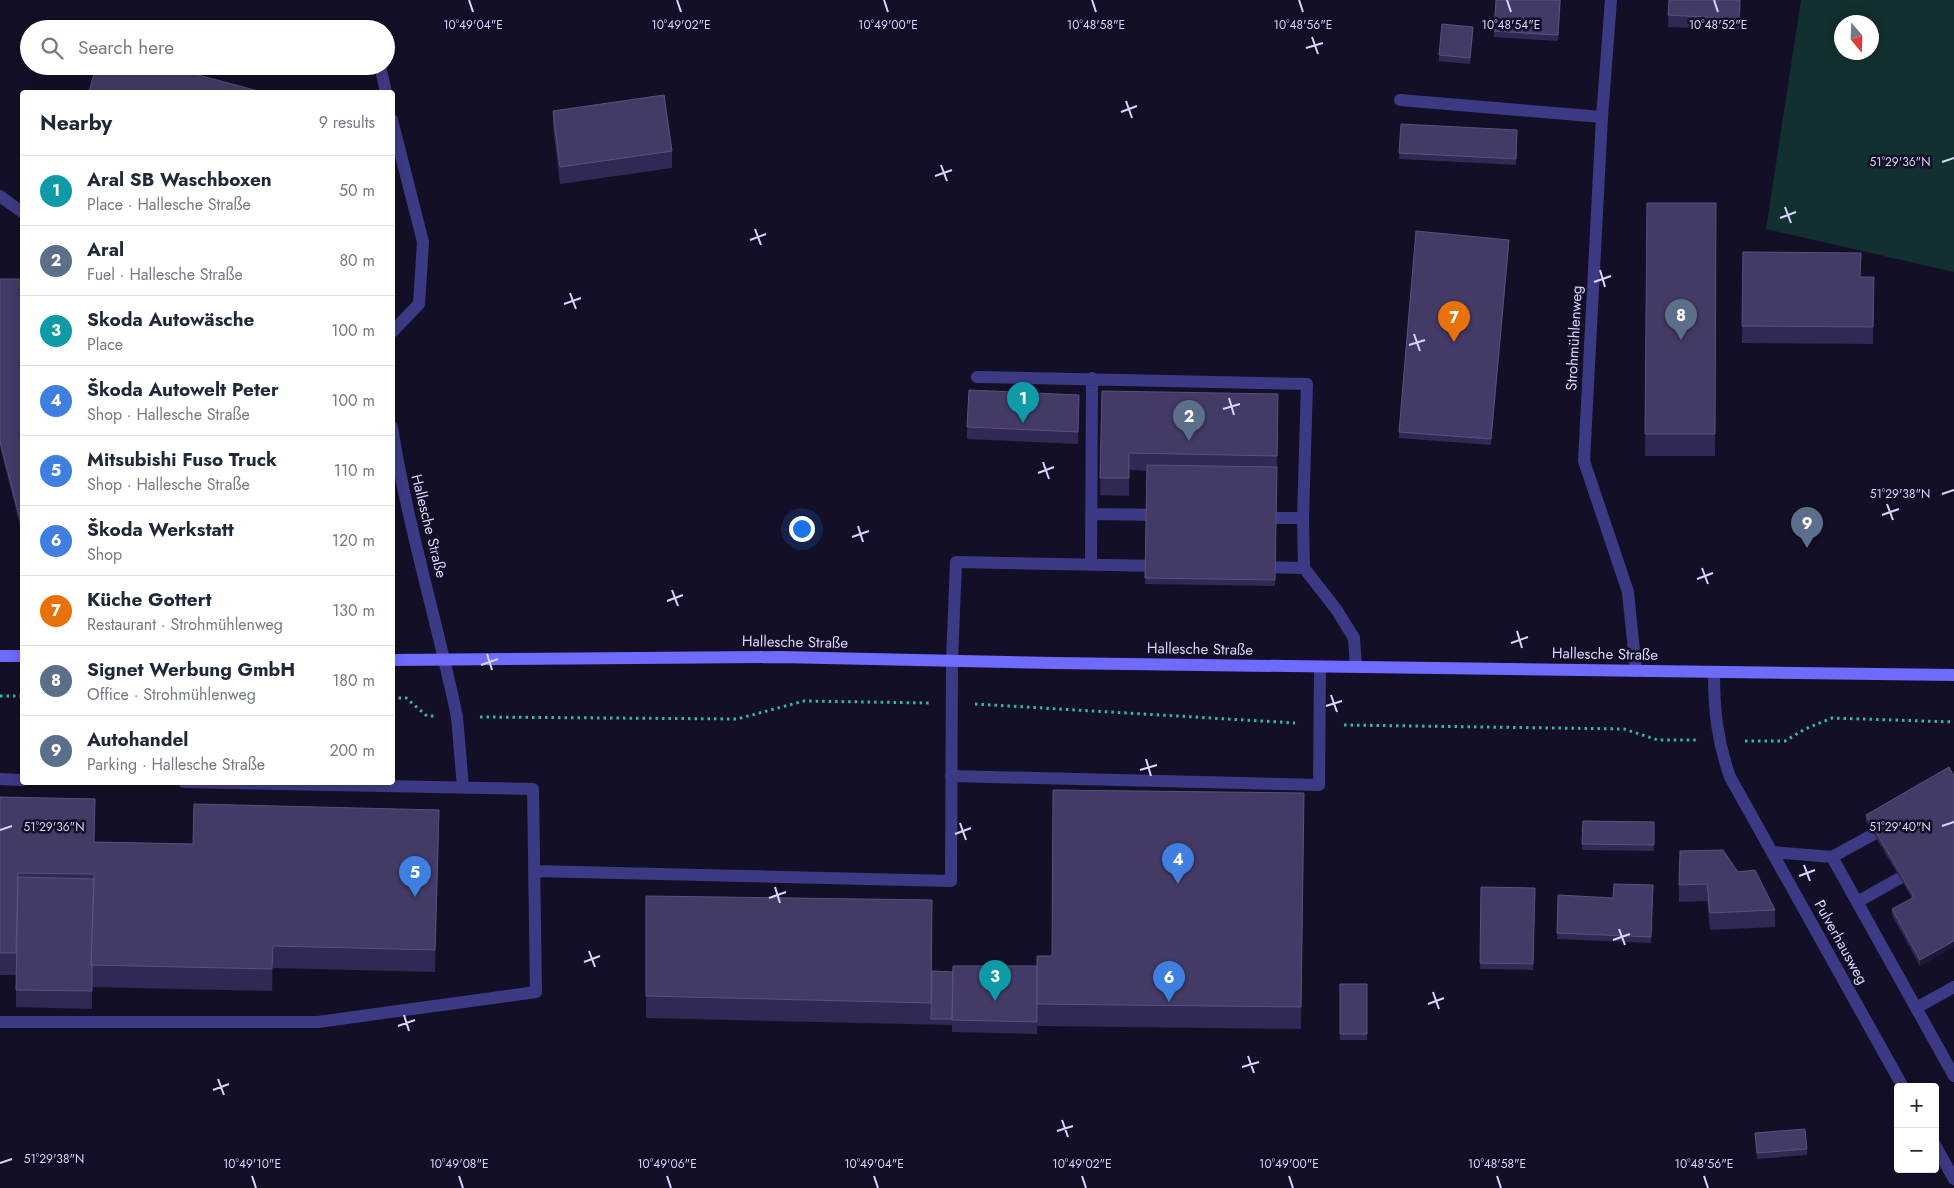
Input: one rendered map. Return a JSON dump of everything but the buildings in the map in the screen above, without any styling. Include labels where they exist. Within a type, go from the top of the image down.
[{"type":"main road","points":[[0,656],[20,656]]},
{"type":"main road","name":"Hallesche Straße","points":[[395,660],[780,657],[1320,667],[1954,675]]},
{"type":"street","name":"Strohmühlenweg","points":[[1611,0],[1602,116],[1584,461],[1628,592],[1636,671]]},
{"type":"street","points":[[382,75],[386,90]]},
{"type":"street","points":[[1400,100],[1602,116]]},
{"type":"street","points":[[395,132],[423,242],[419,304],[395,329]]},
{"type":"street","points":[[0,196],[20,211]]},
{"type":"street","points":[[977,377],[1307,384],[1303,518],[1304,568],[1336,609],[1354,638],[1356,667]]},
{"type":"street","points":[[1091,565],[1092,378]]},
{"type":"street","name":"Hallesche Straße","points":[[395,446],[398,466],[446,661],[457,717],[463,788]]},
{"type":"street","points":[[1092,514],[1174,516]]},
{"type":"street","points":[[1249,517],[1303,518]]},
{"type":"street","points":[[534,871],[951,881],[952,661],[956,562],[1176,566]]},
{"type":"street","points":[[1250,567],[1304,568]]},
{"type":"street","points":[[951,776],[1319,785],[1320,667]]},
{"type":"street","name":"Pulverhausweg","points":[[1714,672],[1714,706],[1719,740],[1730,777],[1901,1083]]},
{"type":"street","points":[[0,779],[20,780]]},
{"type":"street","points":[[0,1022],[318,1022],[536,992],[533,789],[324,785]]},
{"type":"street","points":[[1773,852],[1832,857],[1874,834]]},
{"type":"street","points":[[1832,857],[1954,1076]]},
{"type":"street","points":[[1857,902],[1900,878]]},
{"type":"street","points":[[1916,1008],[1954,988]]},
{"type":"street","points":[[1939,1152],[1954,1179]]},
{"type":"path","points":[[0,696],[20,696]]},
{"type":"path","points":[[395,698],[406,698],[427,716],[457,717],[737,720],[804,701],[952,703],[1319,724],[1624,730],[1658,740],[1784,741],[1805,729],[1832,718],[1954,722]]},
{"type":"green space","points":[[1801,0],[1954,0],[1954,272],[1766,229]]},
{"type":"place","name":"Signet Werbung GmbH","points":[[1681,340]]},
{"type":"place","name":"Küche Gottert","points":[[1454,342]]},
{"type":"place","name":"Aral SB Waschboxen","points":[[1023,423]]},
{"type":"place","name":"Aral","points":[[1189,441]]},
{"type":"place","name":"Autohandel","points":[[1807,548]]},
{"type":"place","name":"Škoda Autowelt Peter","points":[[1178,884]]},
{"type":"place","name":"Mitsubishi Fuso Truck","points":[[415,897]]},
{"type":"place","name":"Skoda Autowäsche","points":[[995,1001]]},
{"type":"place","name":"Škoda Werkstatt","points":[[1169,1002]]}]
